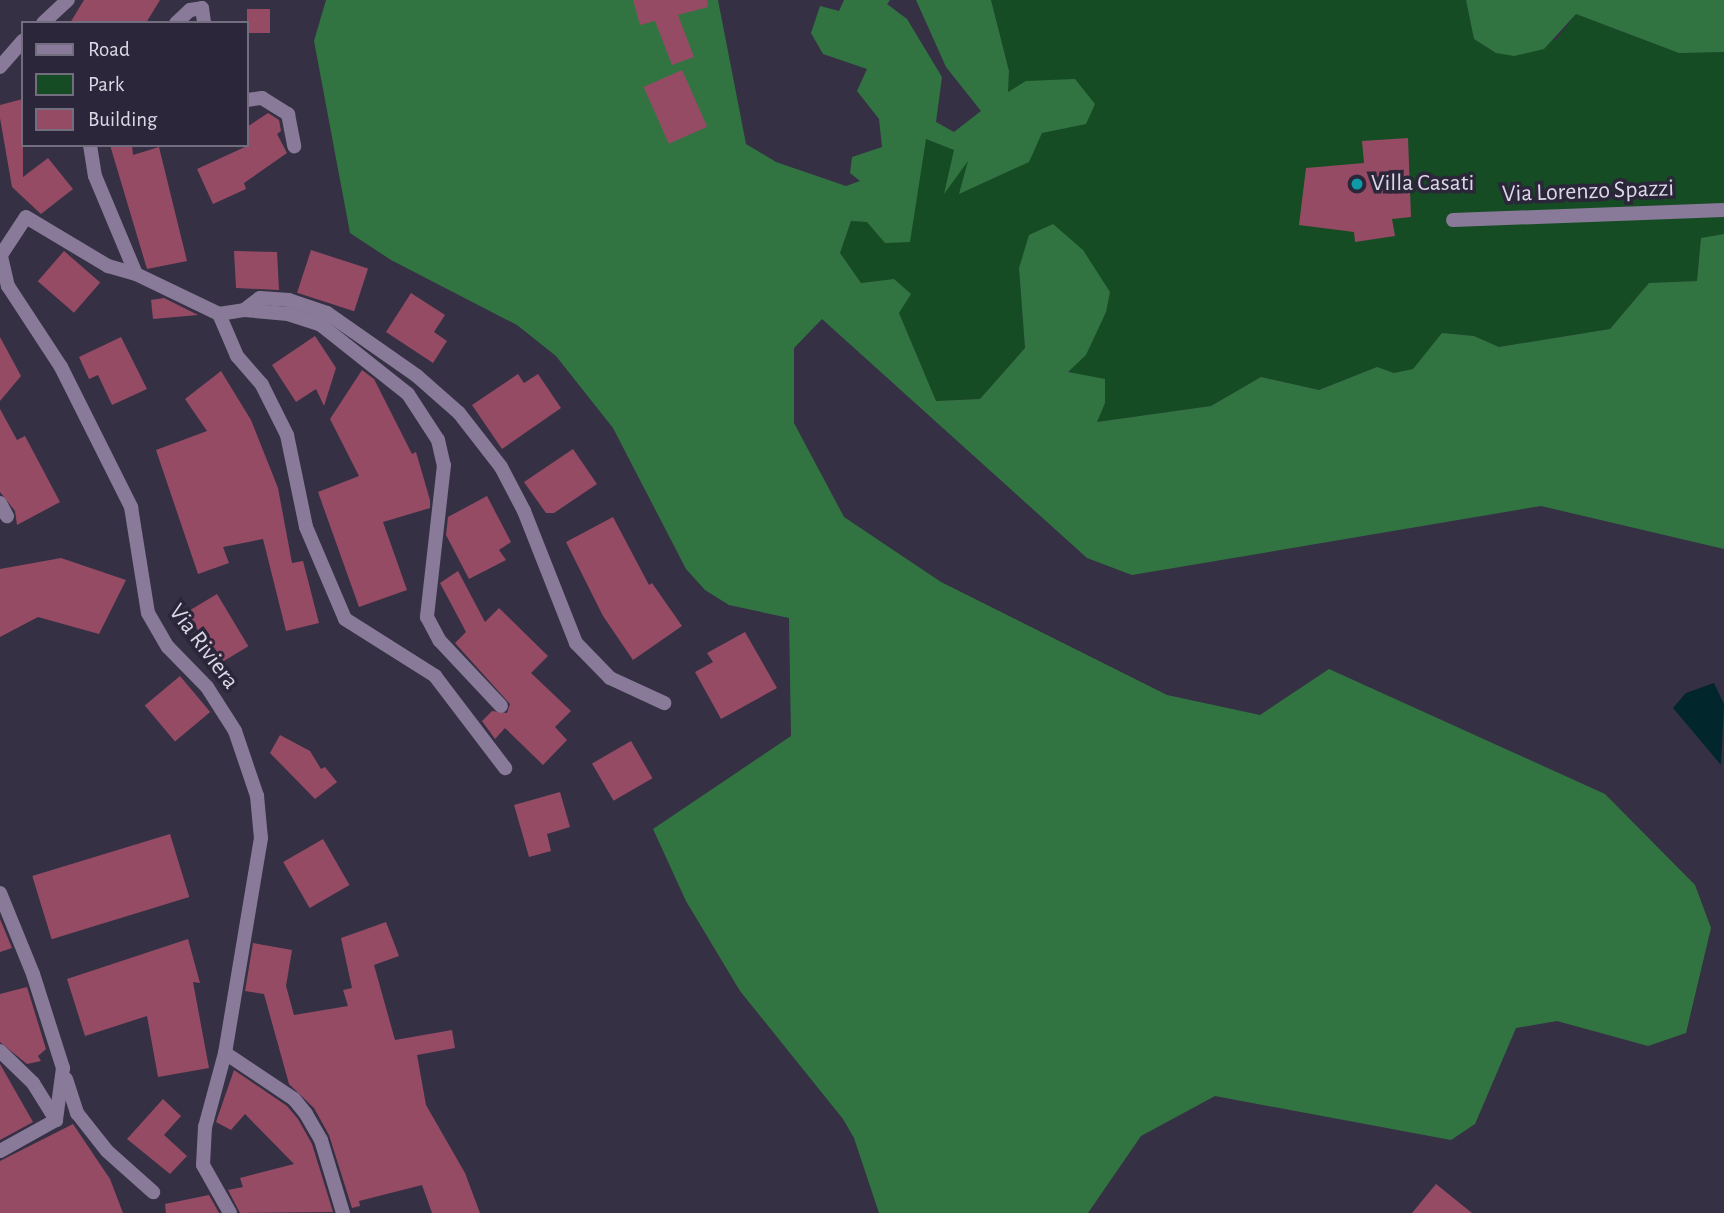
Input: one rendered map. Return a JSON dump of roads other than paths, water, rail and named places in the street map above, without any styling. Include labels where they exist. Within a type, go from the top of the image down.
[{"type":"street","points":[[45,21],[68,0]]},
{"type":"street","points":[[178,21],[190,10],[202,8],[205,21]]},
{"type":"street","points":[[0,67],[21,43]]},
{"type":"street","points":[[248,100],[261,98],[288,114],[294,146]]},
{"type":"street","points":[[90,147],[95,176],[136,274]]},
{"type":"street","name":"Via Lorenzo Spazzi","points":[[1453,220],[1724,210]]},
{"type":"street","points":[[0,253],[26,217],[108,267],[136,274],[219,314],[244,310],[288,313],[321,325],[408,394],[438,440],[444,465],[427,617],[440,641],[501,706]]},
{"type":"street","name":"Via Riviera","points":[[0,253],[8,286],[61,367],[131,507],[148,613],[168,647],[207,687],[235,731],[257,796],[261,838],[225,1053],[205,1127],[204,1165],[230,1213]]},
{"type":"street","points":[[244,310],[260,299],[289,300],[327,313],[417,376],[459,414],[500,467],[524,511],[576,643],[610,678],[664,704]]},
{"type":"street","points":[[219,314],[237,356],[262,386],[287,435],[306,527],[345,619],[435,676],[505,768]]},
{"type":"street","points":[[0,892],[9,921],[33,974],[77,1113],[107,1151],[153,1192]]},
{"type":"street","points":[[0,1051],[33,1083],[56,1120]]},
{"type":"street","points":[[225,1053],[295,1099],[321,1140],[343,1213]]},
{"type":"street","points":[[56,1120],[63,1068]]},
{"type":"street","points":[[0,1151],[56,1120]]},
{"type":"place","name":"Villa Casati","points":[[1357,184]]}]
